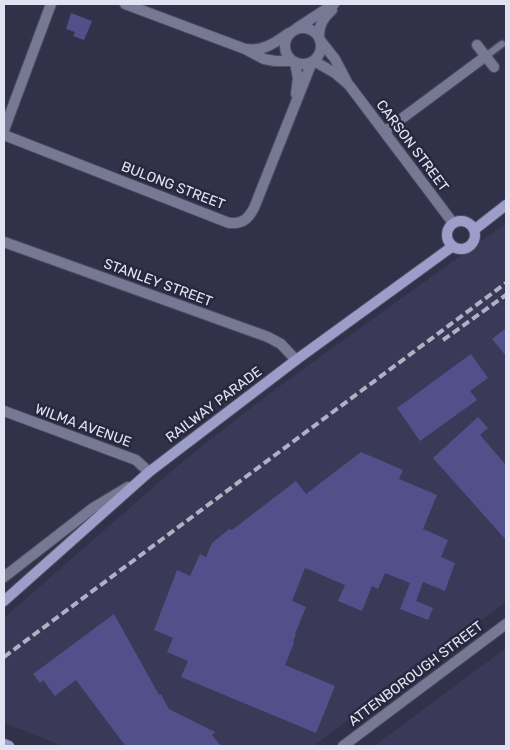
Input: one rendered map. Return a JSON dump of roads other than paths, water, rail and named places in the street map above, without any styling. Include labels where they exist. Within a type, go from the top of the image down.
[{"type":"main road","points":[[474,230],[506,205]]},
{"type":"main road","points":[[463,221],[471,226],[474,230],[474,238],[469,245],[462,248],[453,246],[447,236],[448,229],[452,223],[463,221]]},
{"type":"main road","name":"RAILWAY PARADE","points":[[4,601],[136,482],[296,360],[453,246]]},
{"type":"main road","points":[[4,744],[8,746]]},
{"type":"street","points":[[4,130],[51,4]]},
{"type":"street","points":[[125,4],[245,49],[268,60],[302,64],[313,62],[321,51],[320,28],[324,17],[338,4]]},
{"type":"street","points":[[245,49],[264,48],[294,31],[334,4]]},
{"type":"street","points":[[294,62],[288,56],[285,46],[288,36],[294,31],[307,28],[315,32],[320,38]]},
{"type":"street","name":"CARSON STREET","points":[[320,38],[336,59],[349,85]]},
{"type":"street","points":[[477,45],[494,67]]},
{"type":"street","points":[[385,131],[486,56]]},
{"type":"street","name":"BULONG STREET","points":[[293,108],[298,83],[294,62]]},
{"type":"street","name":"CARSON STREET","points":[[313,62],[335,73],[349,85],[452,223]]},
{"type":"street","name":"BULONG STREET","points":[[4,135],[230,223],[238,224],[250,216],[254,208],[313,62]]},
{"type":"street","name":"STANLEY STREET","points":[[4,242],[268,337],[281,344],[296,360]]},
{"type":"street","name":"WILMA AVENUE","points":[[4,411],[136,460],[149,472]]},
{"type":"street","points":[[4,577],[93,508],[136,482]]},
{"type":"street","name":"ATTENBOROUGH STREET","points":[[343,746],[506,624]]},
{"type":"lane","points":[[486,56],[502,44]]},
{"type":"railway","points":[[4,657],[506,283]]},
{"type":"railway","points":[[443,340],[506,295]]}]
